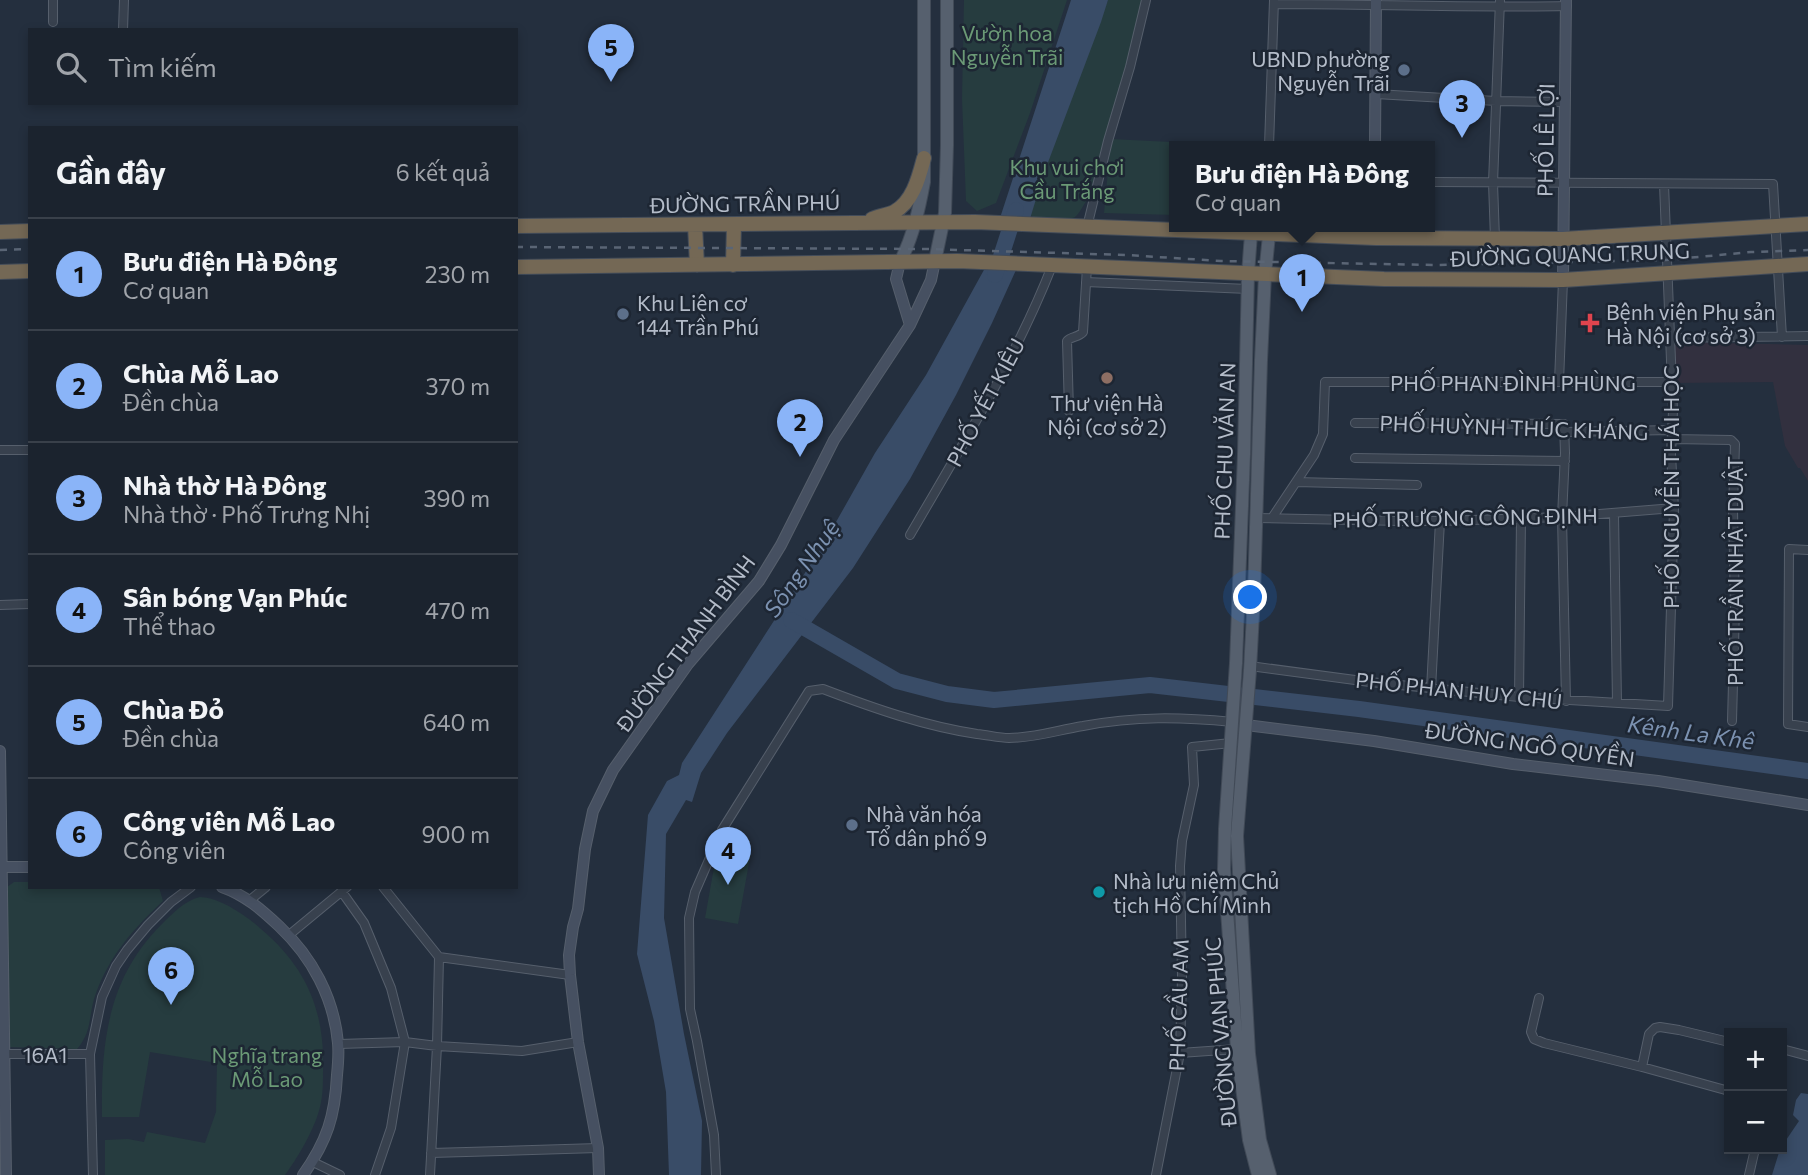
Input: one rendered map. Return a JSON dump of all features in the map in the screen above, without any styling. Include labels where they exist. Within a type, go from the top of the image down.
[{"type":"highway","points":[[862,223],[893,212],[901,206],[918,183],[924,158]]},
{"type":"highway","name":"ĐƯỜNG TRẦN PHÚ","points":[[518,226],[915,222],[1053,225]]},
{"type":"highway","name":"ĐƯỜNG QUANG TRUNG","points":[[1376,232],[1495,239],[1563,239],[1808,224]]},
{"type":"highway","points":[[695,225],[697,265]]},
{"type":"highway","points":[[733,265],[734,225]]},
{"type":"highway","name":"ĐƯỜNG QUANG TRUNG","points":[[1053,225],[1169,228]]},
{"type":"highway","points":[[0,232],[28,231]]},
{"type":"highway","points":[[518,267],[935,261]]},
{"type":"highway","name":"ĐƯỜNG QUANG TRUNG","points":[[935,261],[1087,267],[1264,282],[1563,279],[1808,264]]},
{"type":"highway","points":[[0,272],[23,271]]},
{"type":"main road","points":[[900,262],[919,211],[924,182],[924,0]]},
{"type":"main road","points":[[935,261],[945,213],[947,0]]},
{"type":"main road","name":"PHỐ CHU VĂN AN","points":[[1246,721],[1253,611],[1255,518],[1251,454],[1248,281],[1251,232]]},
{"type":"main road","name":"PHỐ CHU VĂN AN","points":[[1233,719],[1237,610],[1269,232]]},
{"type":"main road","points":[[1237,610],[1245,616],[1253,611]]},
{"type":"main road","points":[[1236,666],[1243,658],[1250,668]]},
{"type":"main road","name":"ĐƯỜNG VẠN PHÚC","points":[[1233,719],[1233,805],[1249,1055],[1249,1140],[1258,1175]]},
{"type":"main road","name":"ĐƯỜNG VẠN PHÚC","points":[[1246,721],[1224,869],[1237,1048],[1270,1175]]},
{"type":"street","points":[[53,0],[53,22]]},
{"type":"street","points":[[123,28],[124,0]]},
{"type":"street","points":[[1087,227],[1146,0]]},
{"type":"street","points":[[1269,141],[1273,2],[1567,3]]},
{"type":"street","points":[[1376,2],[1376,141]]},
{"type":"street","name":"PHỐ LÊ LỢI","points":[[1563,279],[1567,3]]},
{"type":"street","points":[[1495,239],[1493,183],[1500,4]]},
{"type":"street","points":[[1376,94],[1565,102]]},
{"type":"street","points":[[1435,182],[1773,184],[1782,337]]},
{"type":"street","name":"PHỐ NGUYỄN THÁI HỌC","points":[[1664,184],[1669,272],[1674,509],[1668,706]]},
{"type":"street","name":"ĐƯỜNG THANH BÌNH","points":[[599,1175],[598,1148],[578,1042],[569,975],[569,955],[591,817],[613,770],[688,664],[759,581],[781,545],[834,439],[909,325],[931,279],[935,261]]},
{"type":"street","points":[[900,262],[897,279],[909,325]]},
{"type":"street","name":"PHỐ YẾT KIÊU","points":[[910,535],[975,425],[1031,314],[1046,265]]},
{"type":"street","points":[[1069,411],[1067,341],[1083,332],[1087,267]]},
{"type":"street","points":[[0,284],[8,274],[23,271]]},
{"type":"street","points":[[1559,382],[1563,279]]},
{"type":"street","points":[[1086,282],[1248,281]]},
{"type":"street","points":[[1670,338],[1808,336]]},
{"type":"street","name":"PHỐ PHAN ĐÌNH PHÙNG","points":[[1296,482],[1314,455],[1323,434],[1325,382],[1672,382]]},
{"type":"street","name":"PHỐ HUỲNH THÚC KHÁNG","points":[[1355,423],[1564,424],[1564,432],[1672,435]]},
{"type":"street","points":[[1564,432],[1562,517],[1566,701]]},
{"type":"street","name":"PHỐ TRẦN NHẬT DUẬT","points":[[1672,435],[1731,440],[1735,444],[1732,721]]},
{"type":"street","points":[[0,450],[28,450]]},
{"type":"street","points":[[1355,458],[1565,461]]},
{"type":"street","points":[[1272,519],[1296,482],[1417,485]]},
{"type":"street","name":"PHỐ TRƯƠNG CÔNG ĐỊNH","points":[[1255,518],[1400,522],[1562,517],[1674,509]]},
{"type":"street","points":[[1614,513],[1617,703]]},
{"type":"street","points":[[1519,697],[1521,518]]},
{"type":"street","points":[[1431,689],[1440,521]]},
{"type":"street","points":[[1808,550],[1789,549],[1788,724],[1808,727]]},
{"type":"street","points":[[0,605],[28,604]]},
{"type":"street","name":"PHỐ PHAN HUY CHÚ","points":[[1250,668],[1519,697],[1668,706]]},
{"type":"street","points":[[718,1173],[709,1101],[690,1009],[689,918],[695,892],[722,830],[809,691],[823,689],[921,723],[1008,738],[1144,717],[1233,719]]},
{"type":"street","name":"ĐƯỜNG NGÔ QUYỀN","points":[[1246,721],[1513,764],[1658,781],[1808,805]]},
{"type":"street","name":"PHỐ CẦU AM","points":[[1156,1175],[1180,1053],[1180,866],[1182,841],[1194,785],[1192,747],[1231,743]]},
{"type":"street","points":[[0,751],[2,1054],[6,1175]]},
{"type":"street","points":[[1,867],[28,867]]},
{"type":"street","points":[[93,1175],[90,1054],[102,997],[127,950],[171,902],[188,889]]},
{"type":"street","points":[[226,889],[250,900],[289,935],[310,961],[324,986],[333,1013],[339,1044],[336,1102],[331,1121],[313,1161],[303,1175]]},
{"type":"street","points":[[250,900],[264,889]]},
{"type":"street","points":[[385,889],[439,957],[430,1175]]},
{"type":"street","points":[[289,935],[345,890],[364,923],[391,988],[405,1042],[391,1128],[375,1175]]},
{"type":"street","points":[[439,957],[569,975]]},
{"type":"street","points":[[1539,998],[1531,1032],[1534,1039],[1544,1044],[1724,1090]]},
{"type":"street","points":[[1642,1068],[1649,1034],[1655,1028],[1679,1030],[1724,1041]]},
{"type":"street","points":[[339,1044],[405,1042],[522,1051],[578,1042]]},
{"type":"street","points":[[1180,1053],[1237,1048]]},
{"type":"street","points":[[1787,1050],[1808,1056]]},
{"type":"street","name":"16A1","points":[[2,1054],[90,1054]]},
{"type":"street","points":[[431,1153],[598,1148]]},
{"type":"street","points":[[1749,1175],[1754,1154]]},
{"type":"street","points":[[313,1161],[340,1175]]},
{"type":"shaded area","points":[[1675,342],[1808,345],[1808,481],[1785,446],[1773,382],[1674,383]]},
{"type":"green space","name":"Vườn hoa Nguyễn Trãi","points":[[964,0],[1067,0],[1030,113],[996,203],[977,211],[966,201],[962,99]]},
{"type":"green space","name":"Khu vui chơi Cầu Trắng","points":[[1108,0],[1145,0],[1129,66],[1088,198],[1079,213],[1070,220],[1040,220],[1030,215],[1041,172]]},
{"type":"green space","points":[[1111,139],[1169,142],[1169,215],[1104,213]]},
{"type":"green space","points":[[718,845],[751,852],[738,924],[705,918]]},
{"type":"green space","points":[[14,882],[28,882],[28,889],[160,889],[163,901],[142,921],[108,966],[96,993],[86,1036],[77,1049],[9,1047],[7,887]]},
{"type":"green space","name":"Nghĩa trang Mỗ Lao","points":[[200,897],[232,908],[261,929],[277,944],[301,975],[310,992],[321,1029],[323,1082],[318,1114],[304,1146],[285,1175],[105,1175],[105,1140],[128,1139],[144,1142],[147,1132],[205,1143],[216,1112],[217,1063],[150,1052],[139,1117],[102,1117],[106,1038],[118,990],[143,946],[161,925],[184,904]]},
{"type":"water","points":[[1071,0],[1108,0],[1044,173],[1029,222],[999,221]]},
{"type":"water","points":[[985,268],[1016,270],[956,395],[910,479],[853,568],[727,733],[701,773],[692,802],[686,800],[666,834],[664,918],[702,1121],[701,1175],[669,1175],[666,1092],[654,1021],[637,954],[648,815],[667,781],[679,775],[682,763],[823,545],[875,453],[926,375]]},
{"type":"water","points":[[1801,1093],[1808,1094],[1808,1175],[1772,1175],[1778,1154],[1787,1154],[1787,1139],[1799,1121],[1793,1115],[1796,1100]]},
{"type":"waterway","name":"Sông Nhuệ","points":[[995,275],[1016,210]]},
{"type":"waterway","name":"Kênh La Khê","points":[[791,620],[897,681],[947,694],[994,700],[1150,685],[1359,709],[1808,771]]},
{"type":"railway","points":[[518,247],[926,249],[1126,255],[1221,261],[1435,265],[1666,260],[1808,250]]},
{"type":"railway","points":[[0,250],[28,249]]},
{"type":"place","name":"UBND phường Nguyễn Trãi","points":[[1404,70]]},
{"type":"place","name":"Chùa Đỏ","points":[[611,82]]},
{"type":"place","name":"Nhà thờ Hà Đông","points":[[1462,138]]},
{"type":"place","name":"Bưu điện Hà Đông","points":[[1302,312]]},
{"type":"place","name":"Khu Liên cơ 144 Trần Phú","points":[[623,314]]},
{"type":"place","name":"Bệnh viện Phụ sản Hà Nội (cơ sở 3)","points":[[1590,323]]},
{"type":"place","name":"Thư viện Hà Nội (cơ sở 2)","points":[[1107,378]]},
{"type":"place","name":"Chùa Mỗ Lao","points":[[800,457]]},
{"type":"place","name":"Nhà văn hóa Tổ dân phố 9","points":[[852,825]]},
{"type":"place","name":"Sân bóng Vạn Phúc","points":[[728,885]]},
{"type":"place","name":"Nhà lưu niệm Chủ tịch Hồ Chí Minh","points":[[1099,892]]},
{"type":"place","name":"Công viên Mỗ Lao","points":[[171,1005]]}]
